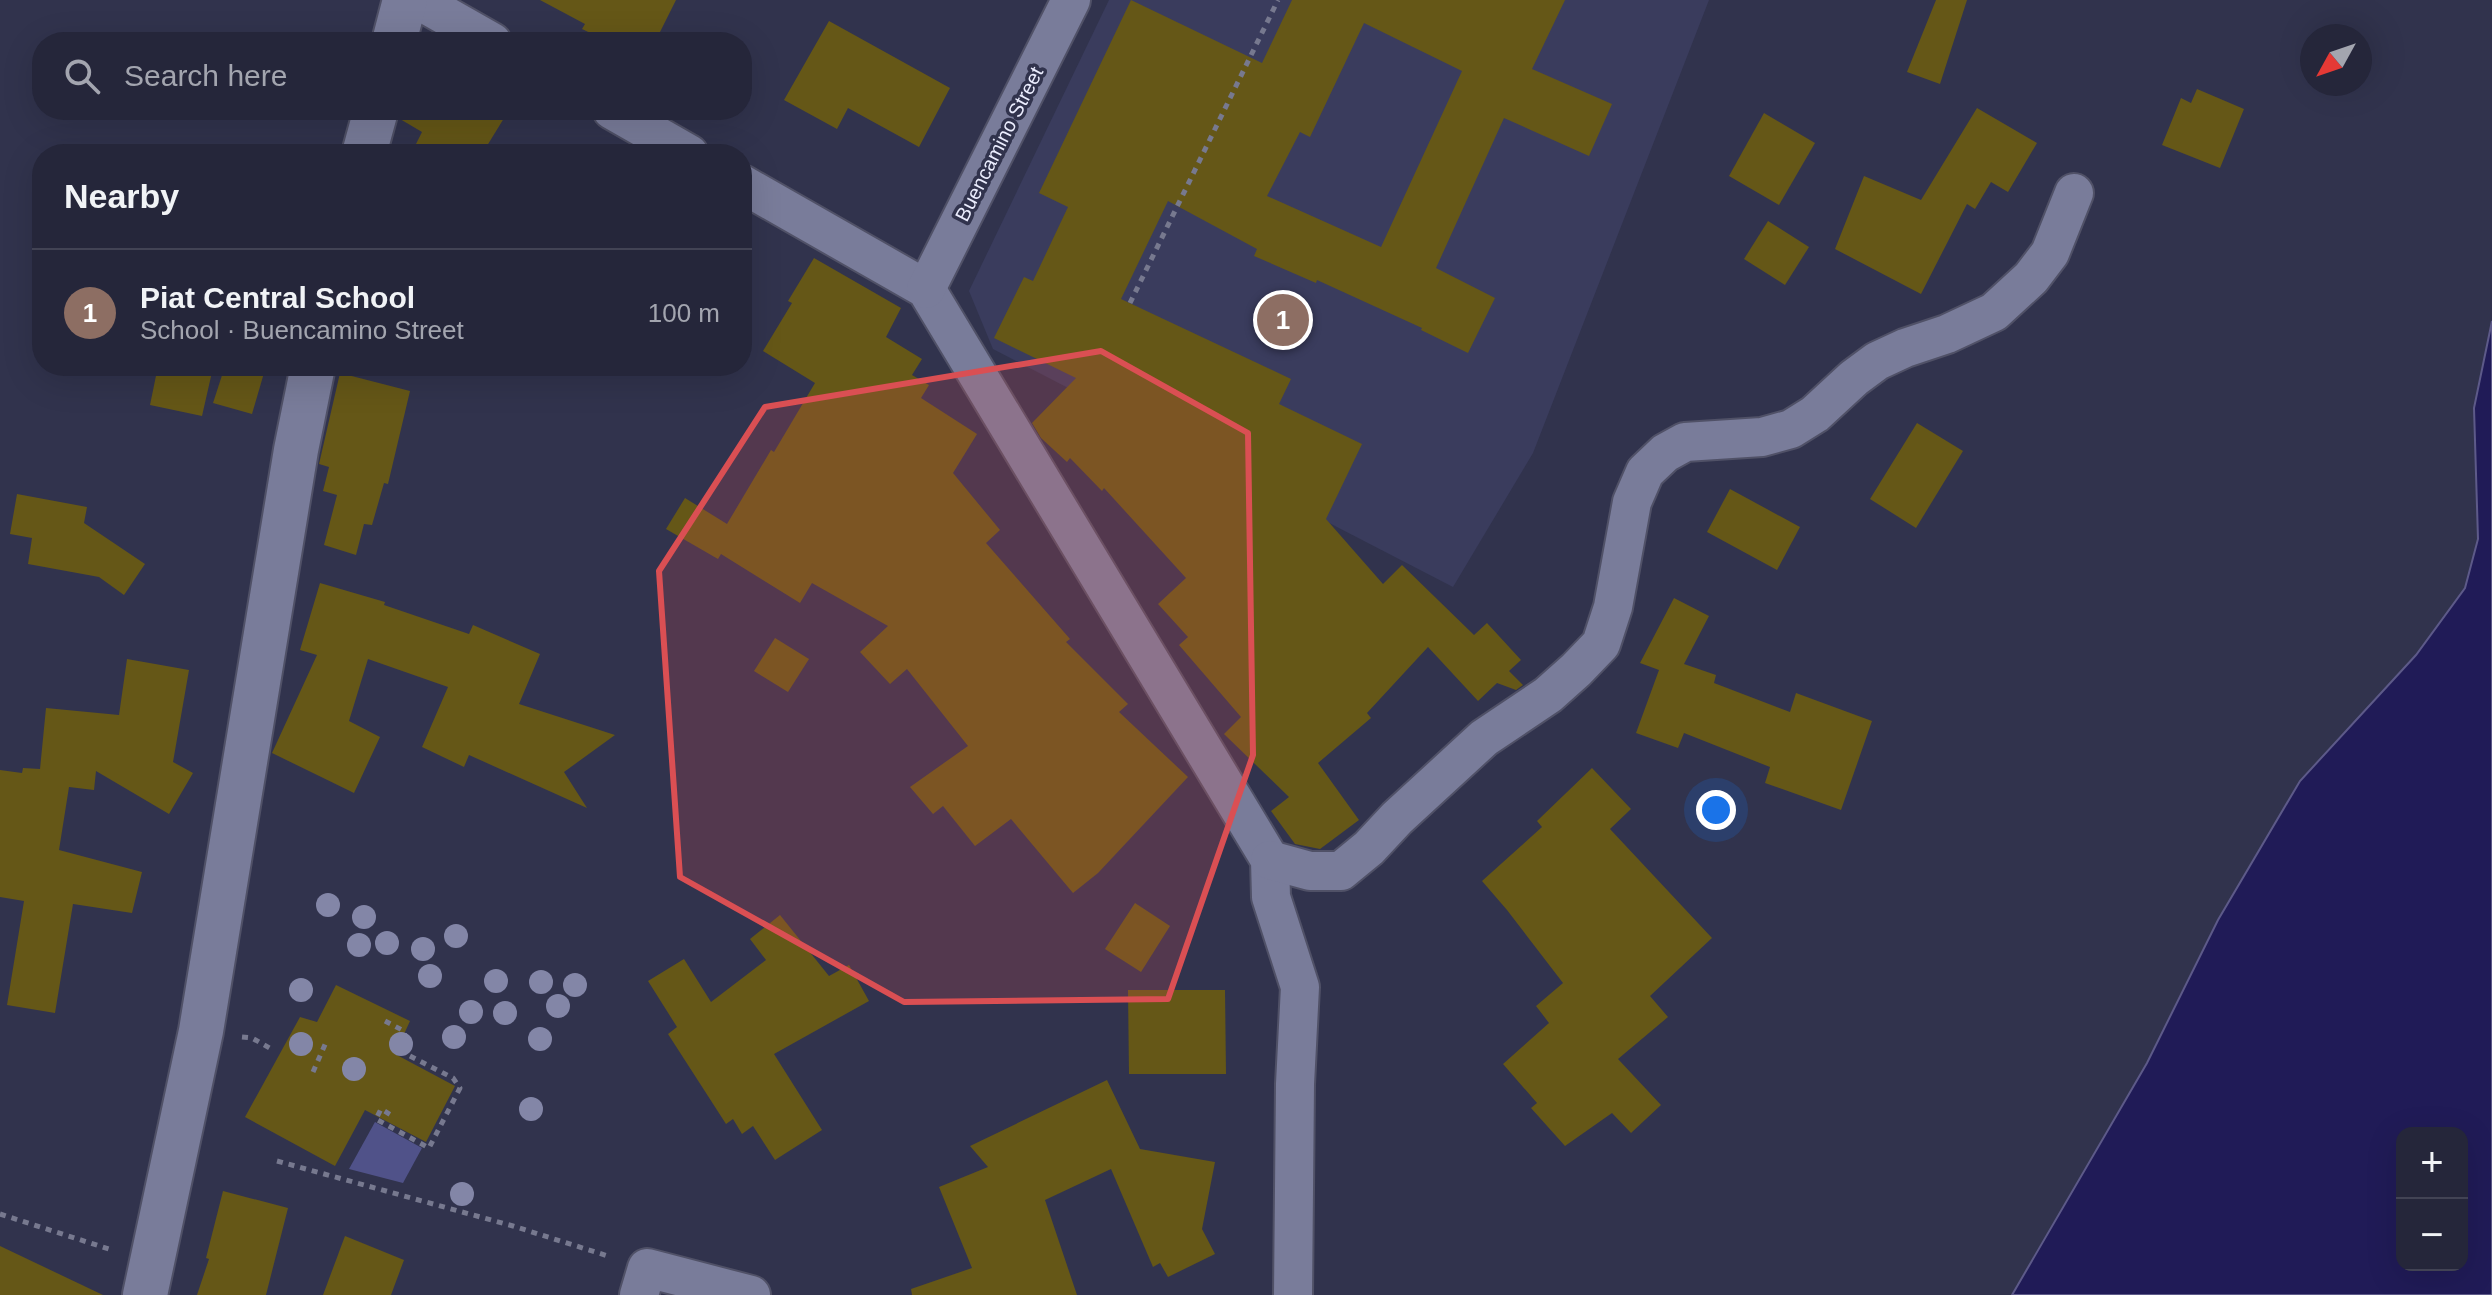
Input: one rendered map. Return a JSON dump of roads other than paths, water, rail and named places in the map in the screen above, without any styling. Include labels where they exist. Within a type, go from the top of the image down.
[{"type":"street","points":[[397,32],[405,0]]},
{"type":"street","points":[[418,0],[474,32]]},
{"type":"street","name":"Buencamino Street","points":[[926,289],[1071,0]]},
{"type":"street","points":[[367,144],[373,120]]},
{"type":"street","points":[[630,120],[672,144]]},
{"type":"street","points":[[752,190],[926,289],[1270,860],[1271,897],[1300,987],[1295,1084],[1293,1295]]},
{"type":"street","points":[[1270,860],[1310,871],[1341,871],[1484,738],[1548,695],[1576,670],[1601,644],[1613,607],[1632,502],[1645,472],[1665,453],[1685,442],[1762,437],[1791,429],[1815,414],[1877,361],[1994,312],[2031,278],[2050,253],[2074,193]]},
{"type":"street","points":[[148,1279],[201,1031],[293,465],[311,376]]},
{"type":"street","points":[[643,1281],[751,1295]]},
{"type":"place","name":"Piat Central School","points":[[1283,320]]}]
